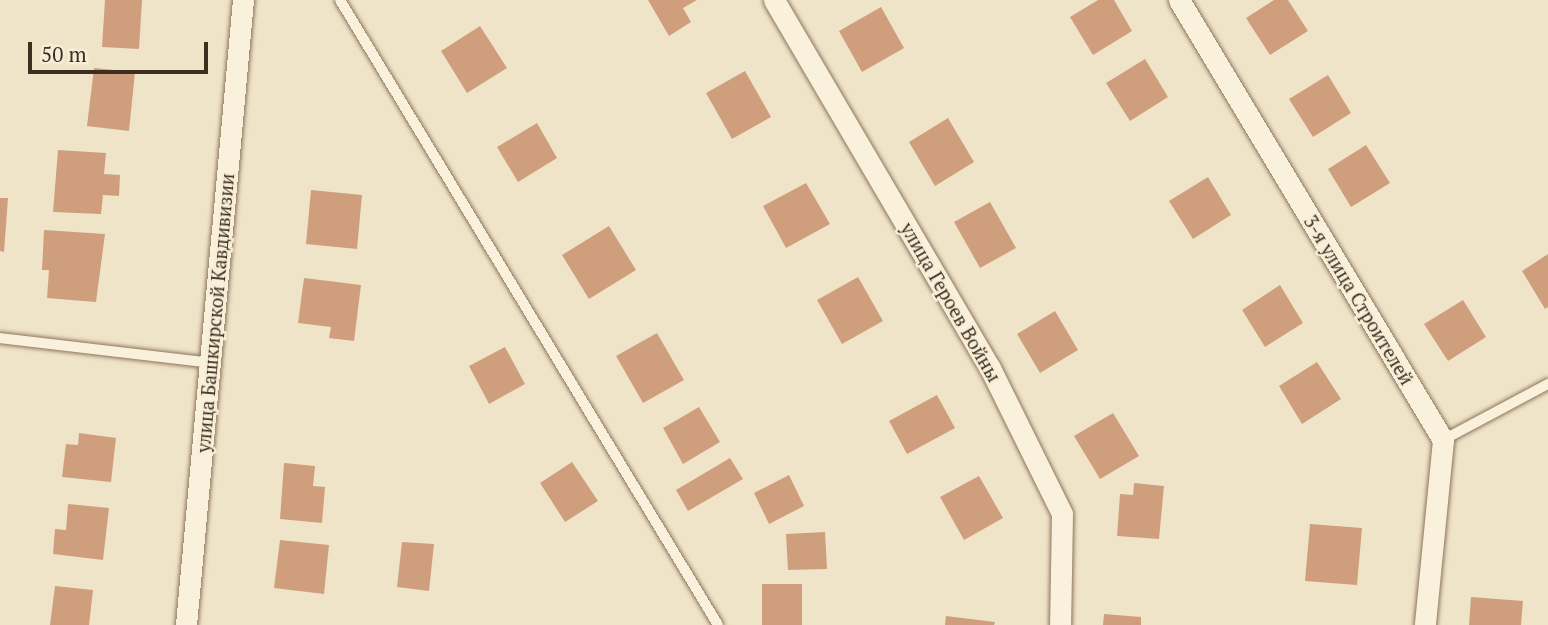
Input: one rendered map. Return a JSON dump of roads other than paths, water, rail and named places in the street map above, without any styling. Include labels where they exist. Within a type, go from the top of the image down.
[{"type":"street","name":"улица Башкирской Кавдивизии","points":[[186,625],[243,0]]},
{"type":"street","name":"улица Героев Войны","points":[[774,0],[990,368],[1062,514],[1060,625]]},
{"type":"street","name":"3-я улица Строителей","points":[[1179,0],[1443,440]]},
{"type":"street","points":[[1425,625],[1443,440]]},
{"type":"lane","points":[[340,0],[718,625]]},
{"type":"lane","points":[[0,338],[212,363]]},
{"type":"lane","points":[[1443,440],[1548,384]]}]
